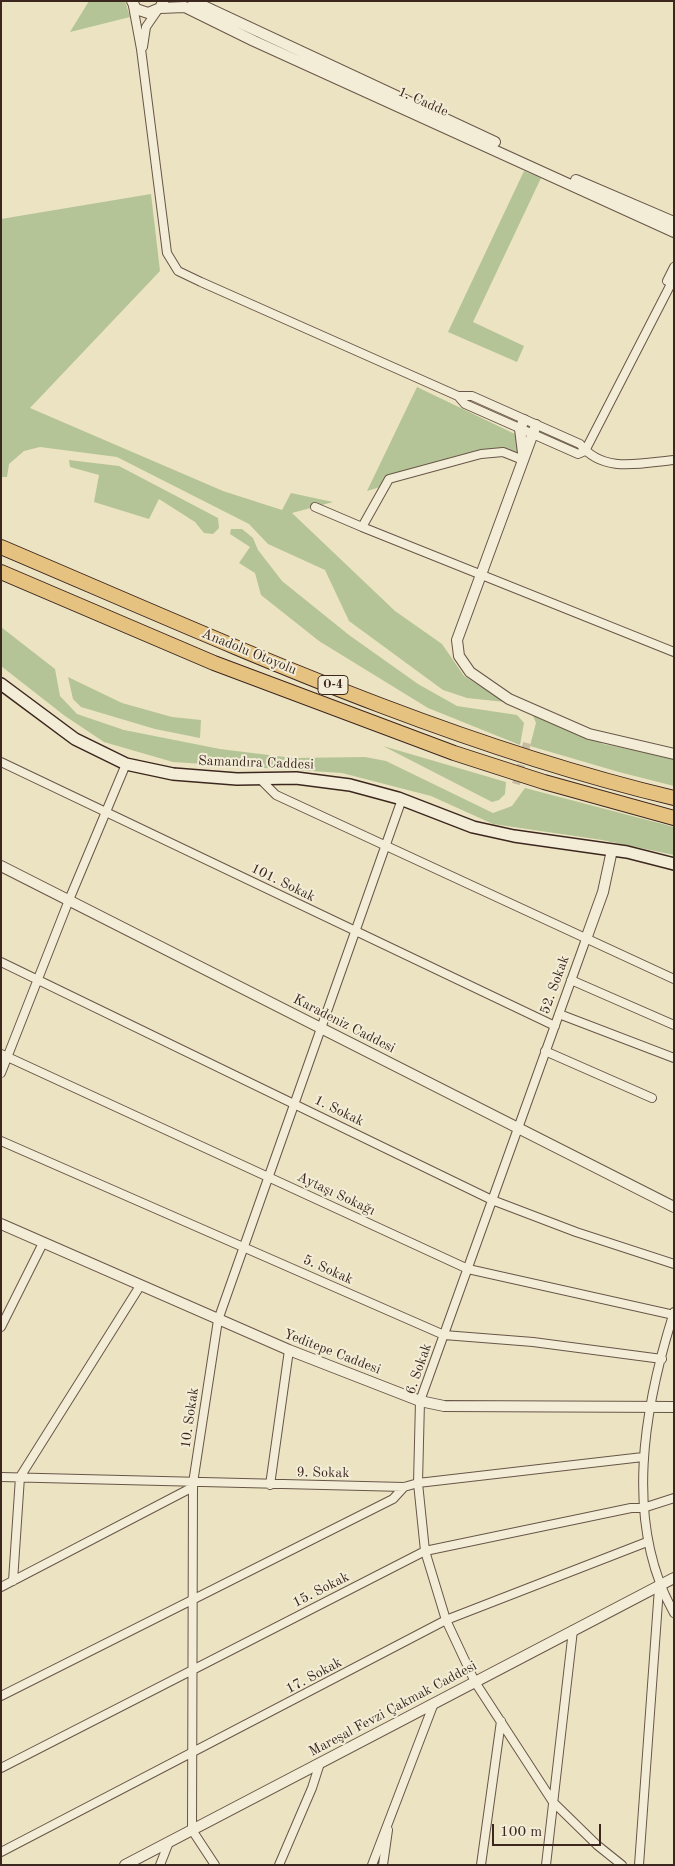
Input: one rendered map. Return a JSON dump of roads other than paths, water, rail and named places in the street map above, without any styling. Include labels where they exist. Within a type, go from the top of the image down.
[{"type":"highway","name":"Anadolu Otoyolu","points":[[1,547],[247,651],[460,736],[550,765],[674,798]]},
{"type":"highway","name":"Anadolu Otoyolu","points":[[1,572],[214,663],[454,754],[544,782],[674,818]]},
{"type":"main road","name":"Samandıra Caddesi","points":[[1,684],[76,739],[126,764],[173,774],[296,778],[350,785],[402,799],[473,827],[514,836],[612,850],[674,864]]},
{"type":"street","name":"1. Cadde","points":[[193,1],[559,175],[674,232]]},
{"type":"street","name":"1. Cadde","points":[[132,4],[144,13],[160,7],[185,7],[254,41],[559,175]]},
{"type":"street","points":[[132,4],[142,54],[167,253],[178,271],[458,396],[472,396],[578,454],[586,451],[661,300],[674,278]]},
{"type":"street","points":[[142,54],[146,27],[160,7]]},
{"type":"street","name":"1. Cadde","points":[[621,205],[674,222]]},
{"type":"street","points":[[661,300],[674,267]]},
{"type":"street","points":[[522,425],[523,460]]},
{"type":"street","points":[[533,430],[457,640],[459,656],[470,672],[509,699],[589,734],[674,754]]},
{"type":"street","points":[[586,451],[605,463],[625,465],[674,460]]},
{"type":"street","points":[[362,527],[389,479],[481,454],[503,452],[523,460]]},
{"type":"street","points":[[314,507],[674,652]]},
{"type":"street","name":"101. Sokak","points":[[1,762],[555,1026]]},
{"type":"street","points":[[1,1073],[4,1056],[126,764]]},
{"type":"street","points":[[259,778],[276,795],[674,979]]},
{"type":"street","name":"10. Sokak","points":[[192,1830],[193,1485],[218,1320],[402,799]]},
{"type":"street","name":"52. Sokak","points":[[518,1128],[603,892],[612,850]]},
{"type":"street","name":"Karadeniz Caddesi","points":[[1,866],[674,1207]]},
{"type":"street","name":"1. Sokak","points":[[1,962],[492,1200],[576,1232],[674,1264]]},
{"type":"street","points":[[571,980],[674,1025]]},
{"type":"street","points":[[559,1014],[674,1058]]},
{"type":"street","points":[[546,1051],[652,1098]]},
{"type":"street","name":"Aytaşı Sokağı","points":[[4,1056],[468,1269],[673,1314]]},
{"type":"street","name":"6. Sokak","points":[[518,1128],[420,1401],[418,1483],[425,1551],[446,1620],[475,1682],[553,1802],[597,1845],[622,1865]]},
{"type":"street","name":"5. Sokak","points":[[1,1141],[444,1334],[533,1342],[662,1359]]},
{"type":"street","name":"Yeditepe Caddesi","points":[[1,1224],[289,1350],[420,1401],[444,1406],[674,1407]]},
{"type":"street","points":[[1,1327],[43,1243]]},
{"type":"street","points":[[13,1581],[20,1477],[140,1286]]},
{"type":"street","points":[[673,1314],[651,1408],[643,1458],[643,1508],[647,1542],[660,1585],[674,1613]]},
{"type":"street","points":[[270,1485],[289,1350]]},
{"type":"street","name":"9. Sokak","points":[[1,1477],[193,1485],[404,1487],[418,1483],[643,1458]]},
{"type":"street","points":[[1,1587],[193,1485]]},
{"type":"street","points":[[1,1696],[393,1500],[404,1487]]},
{"type":"street","name":"15. Sokak","points":[[1,1768],[425,1551],[631,1508],[643,1508],[674,1498]]},
{"type":"street","name":"17. Sokak","points":[[1,1852],[446,1620],[647,1542]]},
{"type":"street","name":"Mareşal Fevzi Çakmak Caddesi","points":[[125,1865],[674,1578]]},
{"type":"street","points":[[639,1865],[660,1585]]},
{"type":"street","points":[[546,1865],[573,1630]]},
{"type":"street","points":[[372,1865],[392,1808],[434,1703]]},
{"type":"street","points":[[481,1865],[501,1721]]},
{"type":"street","points":[[279,1865],[312,1788],[320,1763]]},
{"type":"street","points":[[383,1865],[392,1808]]},
{"type":"street","points":[[192,1830],[216,1865]]},
{"type":"street","points":[[160,1865],[169,1842]]},
{"type":"tunnel","points":[[516,784],[527,743]]}]
